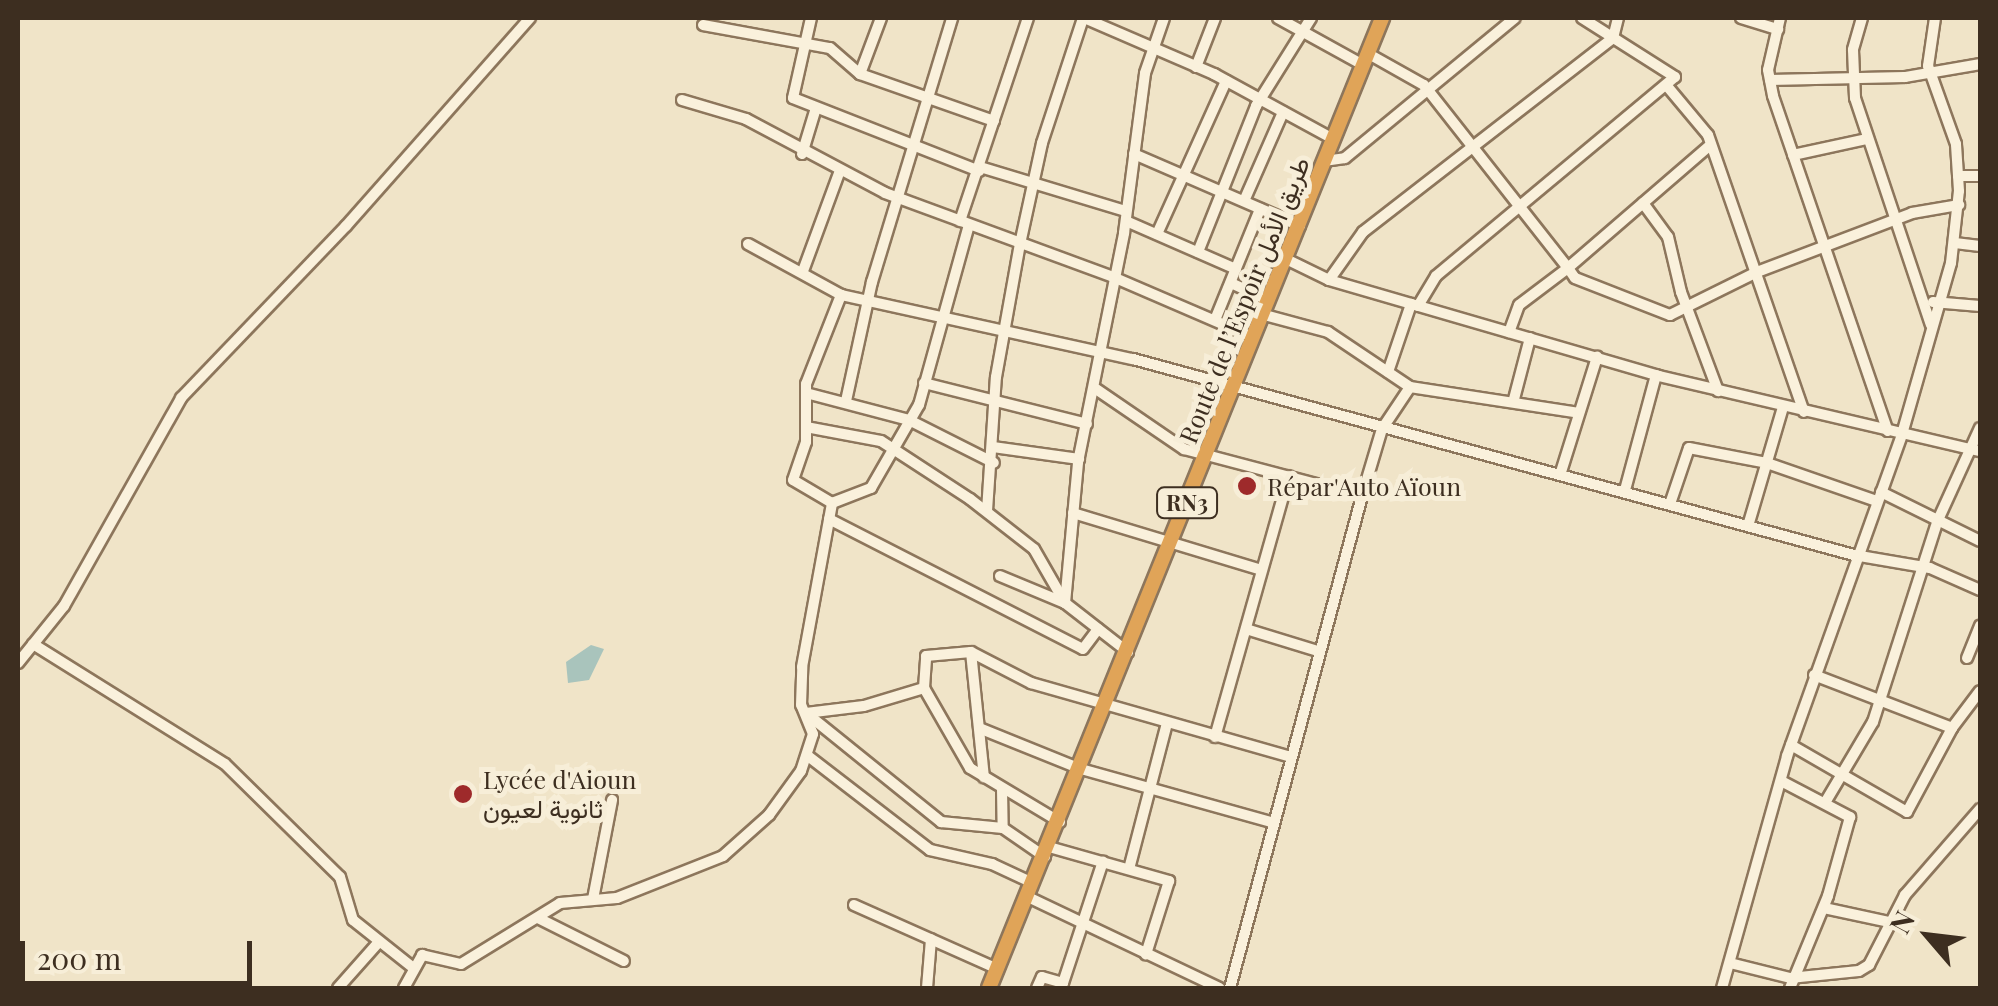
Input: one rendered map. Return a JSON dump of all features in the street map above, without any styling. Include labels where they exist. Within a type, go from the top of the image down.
[{"type":"highway","name":"Route de l’Espoir طريق الأمل","points":[[989,988],[1060,822],[1260,314],[1300,226],[1382,18]]},
{"type":"street","points":[[18,663],[64,606],[181,398],[346,226],[530,18]]},
{"type":"street","points":[[812,18],[793,98],[915,148],[1126,216],[1156,234],[1236,268]]},
{"type":"street","points":[[860,74],[881,18]]},
{"type":"street","points":[[846,401],[869,300],[952,18]]},
{"type":"street","points":[[832,503],[871,488],[924,383],[979,169],[1028,18]]},
{"type":"street","points":[[987,510],[994,462],[994,404],[1020,244],[1033,184],[1089,18],[1196,66],[1333,139]]},
{"type":"street","points":[[1065,603],[1079,459],[1103,352],[1154,48],[1164,18]]},
{"type":"street","points":[[1196,66],[1215,18]]},
{"type":"street","points":[[1278,18],[1428,89],[1524,204],[1568,268],[1588,285],[1670,315],[1757,272],[1900,218],[1959,206]]},
{"type":"street","points":[[1198,252],[1261,99],[1311,18]]},
{"type":"street","points":[[1324,160],[1345,158],[1515,18]]},
{"type":"street","points":[[1388,372],[1415,305],[1436,276],[1675,77],[1582,18]]},
{"type":"street","points":[[1329,280],[1363,232],[1613,38],[1618,18]]},
{"type":"street","points":[[1740,18],[1779,23],[1770,80],[1888,431]]},
{"type":"street","points":[[1862,18],[1853,79],[1867,139],[1900,218],[1932,326]]},
{"type":"street","points":[[1722,988],[1791,744],[1854,555],[1902,434],[1955,242],[1959,206],[1956,144],[1931,74],[1927,48],[1935,18]]},
{"type":"street","points":[[703,25],[731,23],[830,48],[860,74],[927,94],[994,122]]},
{"type":"street","points":[[1770,80],[1931,74],[1980,64]]},
{"type":"street","points":[[1156,234],[1180,174],[1226,81]]},
{"type":"street","points":[[1667,86],[1695,114],[1757,272],[1804,412]]},
{"type":"street","points":[[682,100],[746,119],[802,154],[899,198],[1113,277],[1252,337]]},
{"type":"street","points":[[802,154],[816,108]]},
{"type":"street","points":[[1244,201],[1283,112]]},
{"type":"street","points":[[1793,155],[1867,139]]},
{"type":"street","points":[[1509,332],[1519,305],[1568,268],[1708,146]]},
{"type":"street","points":[[1134,154],[1300,226]]},
{"type":"street","points":[[803,271],[839,173]]},
{"type":"street","points":[[1958,176],[1980,176]]},
{"type":"street","points":[[1642,202],[1668,237],[1718,391]]},
{"type":"street","points":[[1216,320],[1260,209]]},
{"type":"street","points":[[1955,242],[1980,246]]},
{"type":"street","points":[[748,244],[803,271],[816,286],[842,295],[1103,352],[1560,472],[1854,555],[1925,567],[1980,590]]},
{"type":"street","points":[[1286,259],[1329,280],[1656,375],[1980,452]]},
{"type":"street","points":[[1231,283],[1267,300]]},
{"type":"street","points":[[832,503],[793,480],[806,427],[806,393],[842,295]]},
{"type":"street","points":[[1925,305],[1938,299],[1980,306]]},
{"type":"street","points":[[1260,314],[1328,332],[1410,387],[1514,399],[1579,413]]},
{"type":"street","points":[[1514,399],[1530,338]]},
{"type":"street","points":[[1560,472],[1597,357]]},
{"type":"street","points":[[1625,490],[1656,375]]},
{"type":"street","points":[[924,383],[994,404],[1087,424]]},
{"type":"street","points":[[1230,988],[1318,651],[1382,428],[1410,387]]},
{"type":"street","points":[[1096,389],[1205,456],[1362,496]]},
{"type":"street","points":[[806,393],[908,420],[994,462]]},
{"type":"street","points":[[1748,526],[1783,407]]},
{"type":"street","points":[[806,427],[893,447],[987,510],[1034,549],[1065,603]]},
{"type":"street","points":[[1826,801],[1842,771],[1862,746],[1880,702],[1938,520],[1980,428]]},
{"type":"street","points":[[993,446],[1079,459]]},
{"type":"street","points":[[1670,504],[1689,448],[1766,463],[1879,496],[1980,541]]},
{"type":"street","points":[[1215,736],[1288,476]]},
{"type":"street","points":[[404,988],[412,968],[429,955],[462,964],[574,898],[593,900],[646,888],[741,846],[808,756],[813,734],[805,713],[802,667],[832,503]]},
{"type":"street","points":[[1073,513],[1172,539],[1262,570]]},
{"type":"street","points":[[829,519],[1083,649],[1098,628]]},
{"type":"street","points":[[1000,576],[1065,603],[1128,652]]},
{"type":"street","points":[[1967,658],[1980,626]]},
{"type":"street","points":[[1246,629],[1318,651]]},
{"type":"street","points":[[33,644],[225,764],[340,878],[354,920],[377,944],[412,968]]},
{"type":"street","points":[[1060,822],[970,768],[924,688],[926,656],[971,652],[1031,683],[1290,757]]},
{"type":"street","points":[[971,652],[984,777]]},
{"type":"street","points":[[1814,674],[1952,728]]},
{"type":"street","points":[[805,713],[864,706],[924,688]]},
{"type":"street","points":[[1791,744],[1907,812],[1952,728],[1980,691]]},
{"type":"street","points":[[805,713],[941,822],[1004,828],[1047,852],[1103,861],[1169,881],[1146,954]]},
{"type":"street","points":[[1129,869],[1167,723]]},
{"type":"street","points":[[979,728],[1081,769],[1274,823]]},
{"type":"street","points":[[808,756],[930,850],[992,864],[1084,924],[1220,988]]},
{"type":"street","points":[[1783,782],[1826,801],[1850,817],[1824,908],[1790,984]]},
{"type":"street","points":[[1002,789],[1004,828]]},
{"type":"street","points":[[593,900],[612,800]]},
{"type":"street","points":[[1730,963],[1790,984],[1858,971],[1868,965],[1889,922],[1980,809]]},
{"type":"street","points":[[1038,988],[1042,977],[1063,982],[1103,861]]},
{"type":"street","points":[[854,905],[895,929],[932,939],[998,969]]},
{"type":"street","points":[[1824,908],[1889,922]]},
{"type":"street","points":[[538,918],[624,961]]},
{"type":"street","points":[[927,988],[932,939]]},
{"type":"street","points":[[338,988],[377,944]]},
{"type":"water","points":[[591,645],[604,649],[589,680],[568,683],[566,662]]},
{"type":"place","name":"Répar'Auto Aïoun","points":[[1247,486]]},
{"type":"place","name":"Lycée d'Aioun ثانوية لعيون","points":[[463,794]]}]
